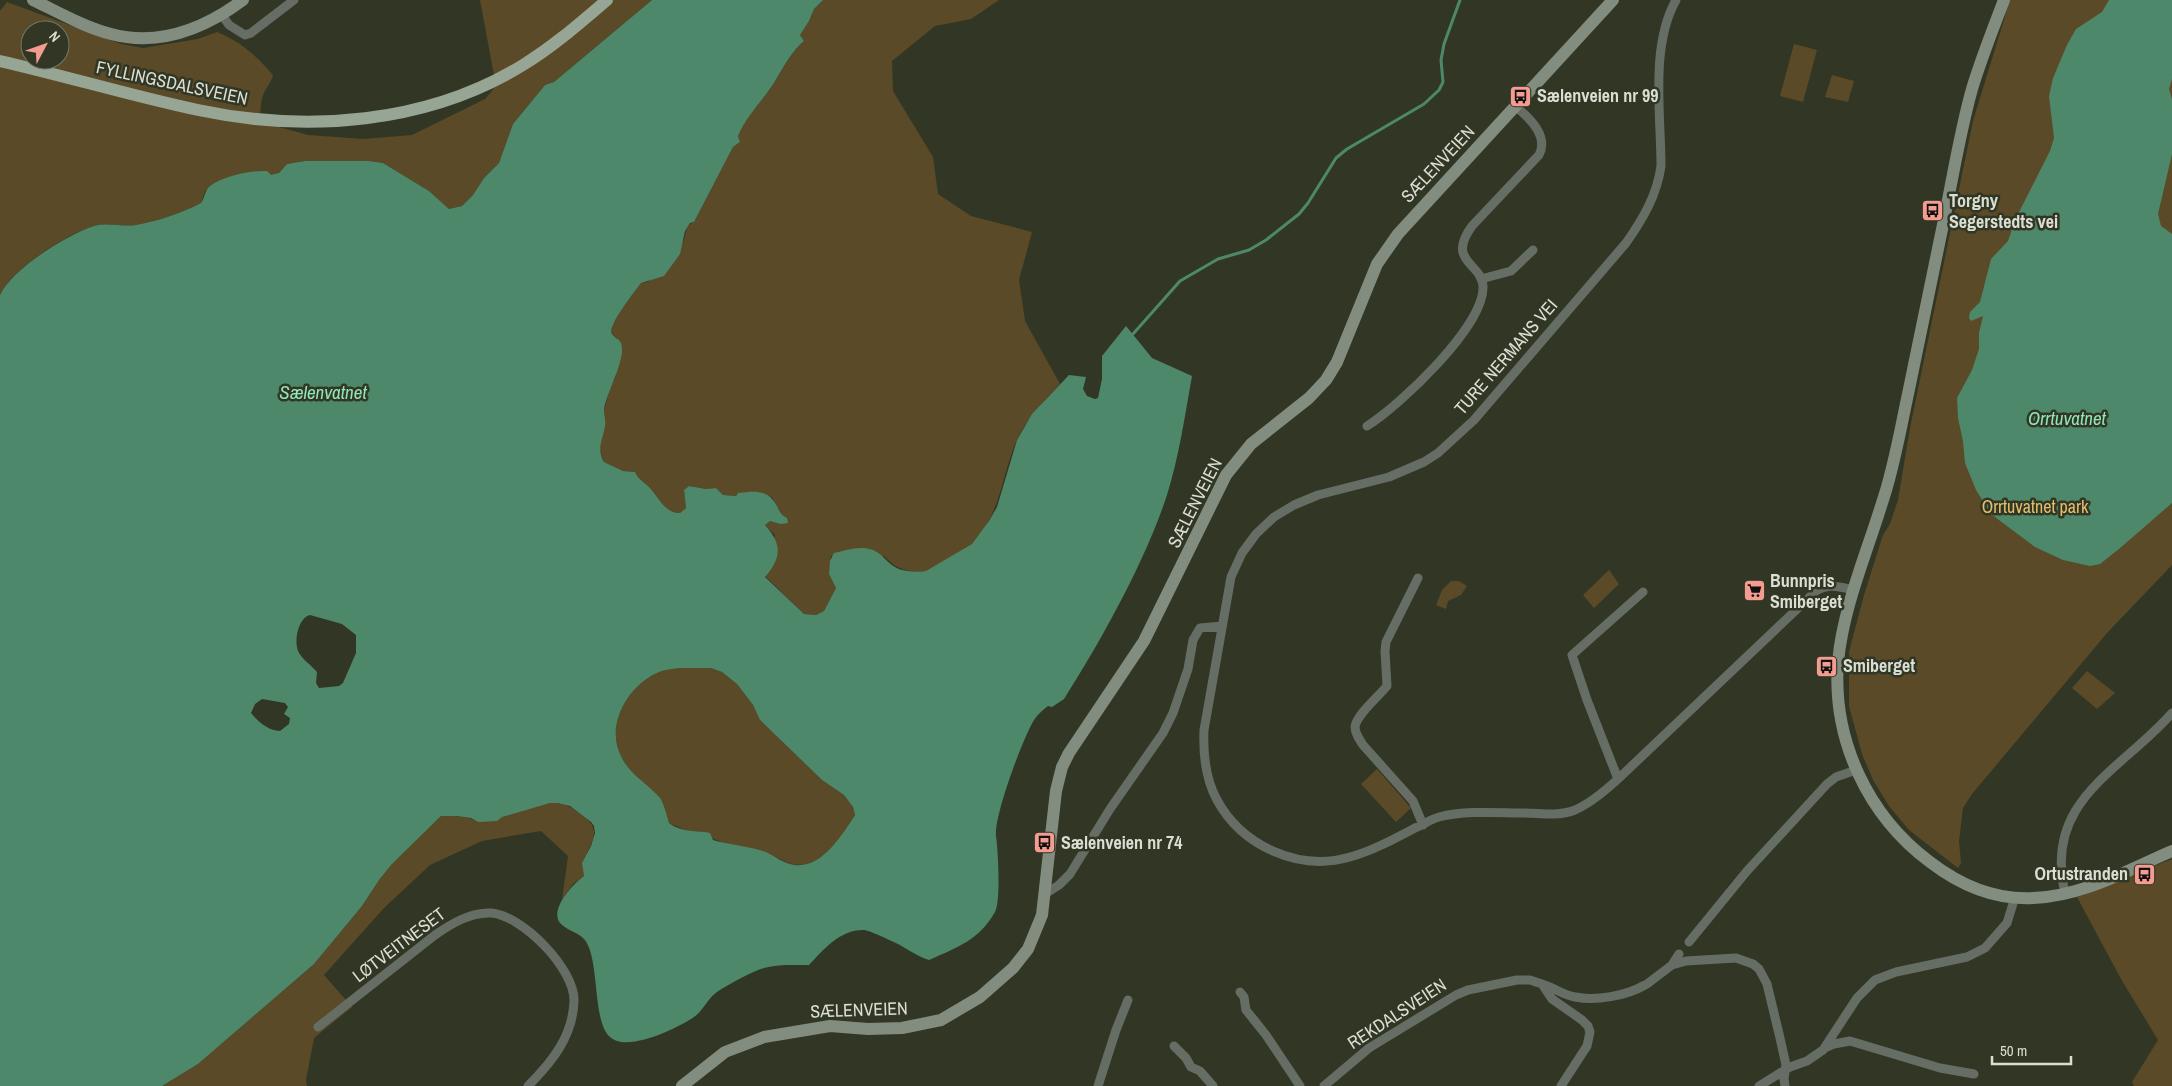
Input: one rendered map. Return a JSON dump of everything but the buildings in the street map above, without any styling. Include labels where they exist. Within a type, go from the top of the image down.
[{"type":"main road","name":"FYLLINGSDALSVEIEN","points":[[0,61],[200,110],[285,121],[345,120],[409,111],[472,91],[522,65],[547,49],[607,0]]},
{"type":"street","points":[[34,0],[109,34],[139,39],[167,37],[188,32],[222,15],[243,0]]},
{"type":"street","points":[[222,15],[229,25],[245,35],[251,33],[294,0]]},
{"type":"street","name":"SÆLENVEIEN","points":[[682,1086],[725,1052],[754,1039],[830,1026],[868,1029],[908,1027],[941,1020],[980,997],[1003,978],[1023,955],[1035,936],[1042,915],[1054,803],[1062,767],[1087,725],[1106,700],[1144,641],[1226,474],[1250,444],[1309,398],[1326,380],[1337,362],[1366,288],[1388,246],[1422,206],[1613,0]]},
{"type":"street","name":"TURE NERMANS VEI","points":[[1676,0],[1666,25],[1659,72],[1661,166],[1659,179],[1646,212],[1626,243],[1474,420],[1438,453],[1398,474],[1318,495],[1294,505],[1274,517],[1256,534],[1242,553],[1231,578],[1203,746],[1208,772],[1217,800],[1235,826],[1259,845],[1306,861],[1331,862],[1374,848],[1439,817],[1475,813],[1559,814],[1576,810],[1601,794],[1618,779],[1816,591],[1824,587],[1836,586],[1854,590]]},
{"type":"street","points":[[2004,0],[1972,90],[1892,469],[1842,633],[1837,688],[1843,729],[1856,770],[1891,826],[1923,857],[1961,882],[1999,895],[2032,898],[2065,893],[2096,884],[2172,851]]},
{"type":"street","points":[[1367,426],[1385,415],[1446,354],[1477,310],[1482,298],[1481,279],[1467,260],[1462,245],[1464,237],[1472,226],[1539,155],[1542,149],[1540,135],[1534,125],[1516,106]]},
{"type":"street","points":[[1481,279],[1511,271],[1533,250]]},
{"type":"street","points":[[1418,578],[1386,642],[1387,686],[1360,715],[1355,727],[1357,735],[1363,744],[1413,801],[1423,825]]},
{"type":"street","points":[[1618,779],[1587,700],[1572,655],[1643,592]]},
{"type":"street","points":[[1045,894],[1059,885],[1070,874],[1110,809],[1150,754],[1173,713],[1188,669],[1193,640],[1196,634],[1200,628],[1222,626]]},
{"type":"street","points":[[2065,893],[2062,855],[2063,842],[2069,821],[2076,808],[2089,790],[2161,726],[2172,713]]},
{"type":"street","points":[[1689,942],[1747,871],[1827,784],[1836,777],[1856,770]]},
{"type":"street","points":[[1823,1050],[1857,998],[1875,980],[1896,972],[1968,957],[1985,948],[2007,923],[2015,897]]},
{"type":"street","name":"LØTVEITNESET","points":[[318,1027],[435,934],[453,923],[484,913],[502,915],[524,926],[556,960],[568,977],[574,996],[570,1026],[561,1047],[550,1064],[528,1086]]},
{"type":"street","points":[[1672,965],[1679,954]]},
{"type":"street","points":[[1672,965],[1736,958],[1753,964],[1759,969],[1767,984],[1785,1057],[1785,1086]]},
{"type":"street","name":"REKDALSVEIEN","points":[[1324,1086],[1369,1048],[1464,991],[1517,980],[1530,980],[1569,995],[1589,997],[1624,993],[1646,985],[1672,965]]},
{"type":"street","points":[[1542,984],[1552,999],[1582,1020],[1588,1026],[1590,1032],[1587,1046],[1561,1086]]},
{"type":"street","points":[[1240,992],[1244,997],[1246,1010],[1266,1035],[1300,1086]]},
{"type":"street","points":[[1098,1086],[1128,1000]]},
{"type":"street","points":[[1759,1086],[1785,1070],[1807,1061],[1834,1044],[1850,1041],[1940,1068],[1974,1074]]},
{"type":"street","points":[[1174,1046],[1186,1058],[1191,1067],[1200,1071],[1213,1086]]},
{"type":"green space","points":[[480,0],[652,0],[554,82],[545,85],[513,124],[499,163],[484,178],[473,195],[462,206],[449,209],[429,191],[383,163],[369,161],[305,161],[287,164],[279,173],[270,176],[205,191],[201,203],[170,216],[136,225],[99,225],[82,230],[55,244],[28,264],[6,285],[0,295],[0,11],[7,2],[56,20],[20,20],[20,70],[70,70],[70,25],[121,44],[143,48],[198,39],[217,32],[234,40],[248,50],[273,75],[263,95],[260,113],[268,124],[308,135],[363,139],[412,135],[485,99],[496,86]]},
{"type":"green space","points":[[823,0],[999,0],[971,19],[935,26],[892,61],[893,91],[933,157],[938,194],[971,216],[1032,232],[1019,280],[1025,321],[1060,384],[1035,411],[1020,434],[1011,455],[995,508],[982,532],[972,544],[956,556],[926,571],[902,569],[884,556],[831,556],[829,574],[836,588],[824,611],[816,615],[804,614],[765,576],[775,535],[765,525],[770,521],[780,524],[782,515],[772,497],[738,493],[736,496],[723,495],[716,488],[706,489],[689,486],[684,490],[686,508],[680,513],[674,512],[662,504],[635,472],[623,471],[604,462],[599,447],[605,425],[604,411],[610,388],[615,378],[621,343],[611,332],[615,321],[641,283],[648,282],[680,246],[687,228],[694,222],[733,147],[740,142],[738,136],[750,115],[774,83],[791,55],[804,41],[800,35],[814,9]]},
{"type":"green space","name":"Orrtuvatnet park","points":[[2010,0],[2172,0],[2172,565],[2107,633],[1972,794],[1963,808],[1959,841],[1961,863],[1958,868],[1909,830],[1889,806],[1873,780],[1862,754],[1849,706],[1849,652],[1864,595],[1883,535],[1890,524],[1898,500],[1910,428],[1973,121]]},
{"type":"green space","points":[[1794,44],[1817,50],[1803,102],[1780,96]]},
{"type":"green space","points":[[1832,75],[1854,81],[1848,102],[1825,97]]},
{"type":"green space","points":[[1609,570],[1619,584],[1594,608],[1583,595]]},
{"type":"green space","points":[[1451,581],[1459,581],[1467,586],[1461,595],[1448,601],[1446,609],[1436,605],[1442,590]]},
{"type":"green space","points":[[679,668],[711,668],[722,672],[737,684],[753,705],[760,720],[822,780],[844,795],[853,807],[855,815],[837,841],[821,857],[802,865],[792,864],[765,852],[729,844],[714,839],[700,831],[690,832],[669,823],[659,798],[624,762],[617,744],[616,732],[622,708],[637,687],[657,673]]},
{"type":"green space","points":[[2087,671],[2115,693],[2097,709],[2072,688]]},
{"type":"green space","points":[[1377,769],[1411,808],[1396,822],[1361,784]]},
{"type":"green space","points":[[550,803],[569,806],[593,826],[593,840],[583,863],[584,876],[573,884],[562,900],[568,856],[541,831],[482,841],[430,865],[384,908],[324,975],[352,1007],[314,1038],[306,1080],[307,1086],[162,1086],[198,1064],[314,964],[362,906],[392,864],[441,816],[464,817],[478,822]]},
{"type":"green space","points":[[2172,859],[2172,1086],[2134,1086],[2132,1082],[2158,1040],[2121,979],[2077,897]]},
{"type":"water","name":"Sælenvatnet","points":[[652,0],[823,0],[814,9],[800,35],[804,41],[791,55],[738,136],[740,142],[733,147],[694,222],[690,223],[685,231],[680,254],[664,276],[641,283],[623,307],[612,327],[611,332],[621,343],[622,349],[619,366],[604,410],[605,424],[600,448],[604,462],[623,471],[635,472],[662,504],[674,512],[680,513],[686,508],[684,490],[689,486],[706,489],[716,488],[723,495],[736,496],[738,493],[761,492],[773,500],[783,516],[787,518],[788,523],[780,524],[770,521],[765,525],[775,538],[778,551],[775,563],[765,577],[804,614],[816,615],[824,611],[836,588],[829,574],[830,561],[834,553],[854,548],[863,548],[876,552],[898,569],[926,571],[972,544],[997,507],[1017,440],[1032,414],[1069,375],[1086,377],[1083,389],[1087,396],[1095,399],[1098,398],[1102,379],[1102,356],[1126,326],[1152,358],[1192,376],[1175,466],[1167,495],[1147,547],[1122,600],[1064,699],[1052,707],[1048,706],[1036,718],[1029,729],[1017,759],[1004,795],[997,826],[998,897],[995,912],[989,922],[967,942],[929,960],[870,932],[863,930],[847,933],[833,942],[809,965],[786,965],[764,968],[717,992],[697,1014],[677,1027],[640,1041],[618,1041],[610,1037],[604,1029],[600,1017],[592,957],[588,945],[582,937],[562,925],[557,917],[564,897],[574,884],[584,876],[582,863],[595,833],[591,822],[570,806],[558,803],[550,803],[502,817],[497,821],[478,822],[471,818],[441,816],[392,864],[362,906],[314,964],[198,1064],[162,1086],[0,1086],[0,295],[6,285],[28,264],[55,245],[82,230],[105,224],[136,225],[170,216],[201,203],[208,188],[222,179],[237,174],[253,172],[267,171],[271,175],[279,173],[287,164],[305,161],[369,161],[383,163],[429,191],[449,209],[462,206],[473,195],[484,178],[499,163],[513,124],[545,85],[554,82]],"holes":[[[310,615],[342,624],[356,635],[356,653],[343,683],[339,686],[319,688],[316,683],[317,672],[299,654],[296,642],[298,630],[302,620]],[[676,668],[711,668],[722,672],[737,684],[753,705],[760,720],[822,780],[844,795],[853,807],[855,815],[844,832],[822,856],[805,865],[795,865],[783,862],[760,850],[713,840],[710,833],[684,830],[669,823],[660,798],[624,762],[617,744],[616,732],[622,708],[637,687],[657,673]],[[262,699],[285,703],[288,707],[284,714],[290,718],[289,724],[280,731],[268,728],[260,723],[251,713],[255,704]]]},
{"type":"water","name":"Orrtuvatnet","points":[[2109,0],[2172,0],[2172,79],[2169,89],[2172,99],[2172,154],[2158,214],[2161,226],[2172,234],[2172,503],[2100,564],[2090,566],[2063,560],[2035,547],[1991,514],[1976,490],[1965,463],[1957,398],[1972,370],[1979,349],[1979,333],[1983,316],[1971,321],[1969,318],[1970,312],[1980,302],[1991,259],[2008,241],[2016,218],[2050,151],[2054,138],[2049,96],[2053,78],[2076,29],[2102,12]]},
{"type":"waterway","points":[[1133,334],[1180,281],[1218,259],[1249,250],[1266,240],[1299,214],[1336,158],[1347,149],[1424,104],[1439,90],[1443,82],[1441,60],[1444,44],[1460,0]]},
{"type":"place","name":"Sælenveien nr 99","points":[[1521,96]]},
{"type":"place","name":"Torgny Segerstedts vei","points":[[1933,211]]},
{"type":"place","name":"Bunnpris Smiberget","points":[[1754,591]]},
{"type":"place","name":"Smiberget","points":[[1827,666]]},
{"type":"place","name":"Sælenveien nr 74","points":[[1045,843]]},
{"type":"place","name":"Ortustranden","points":[[2144,874]]}]
